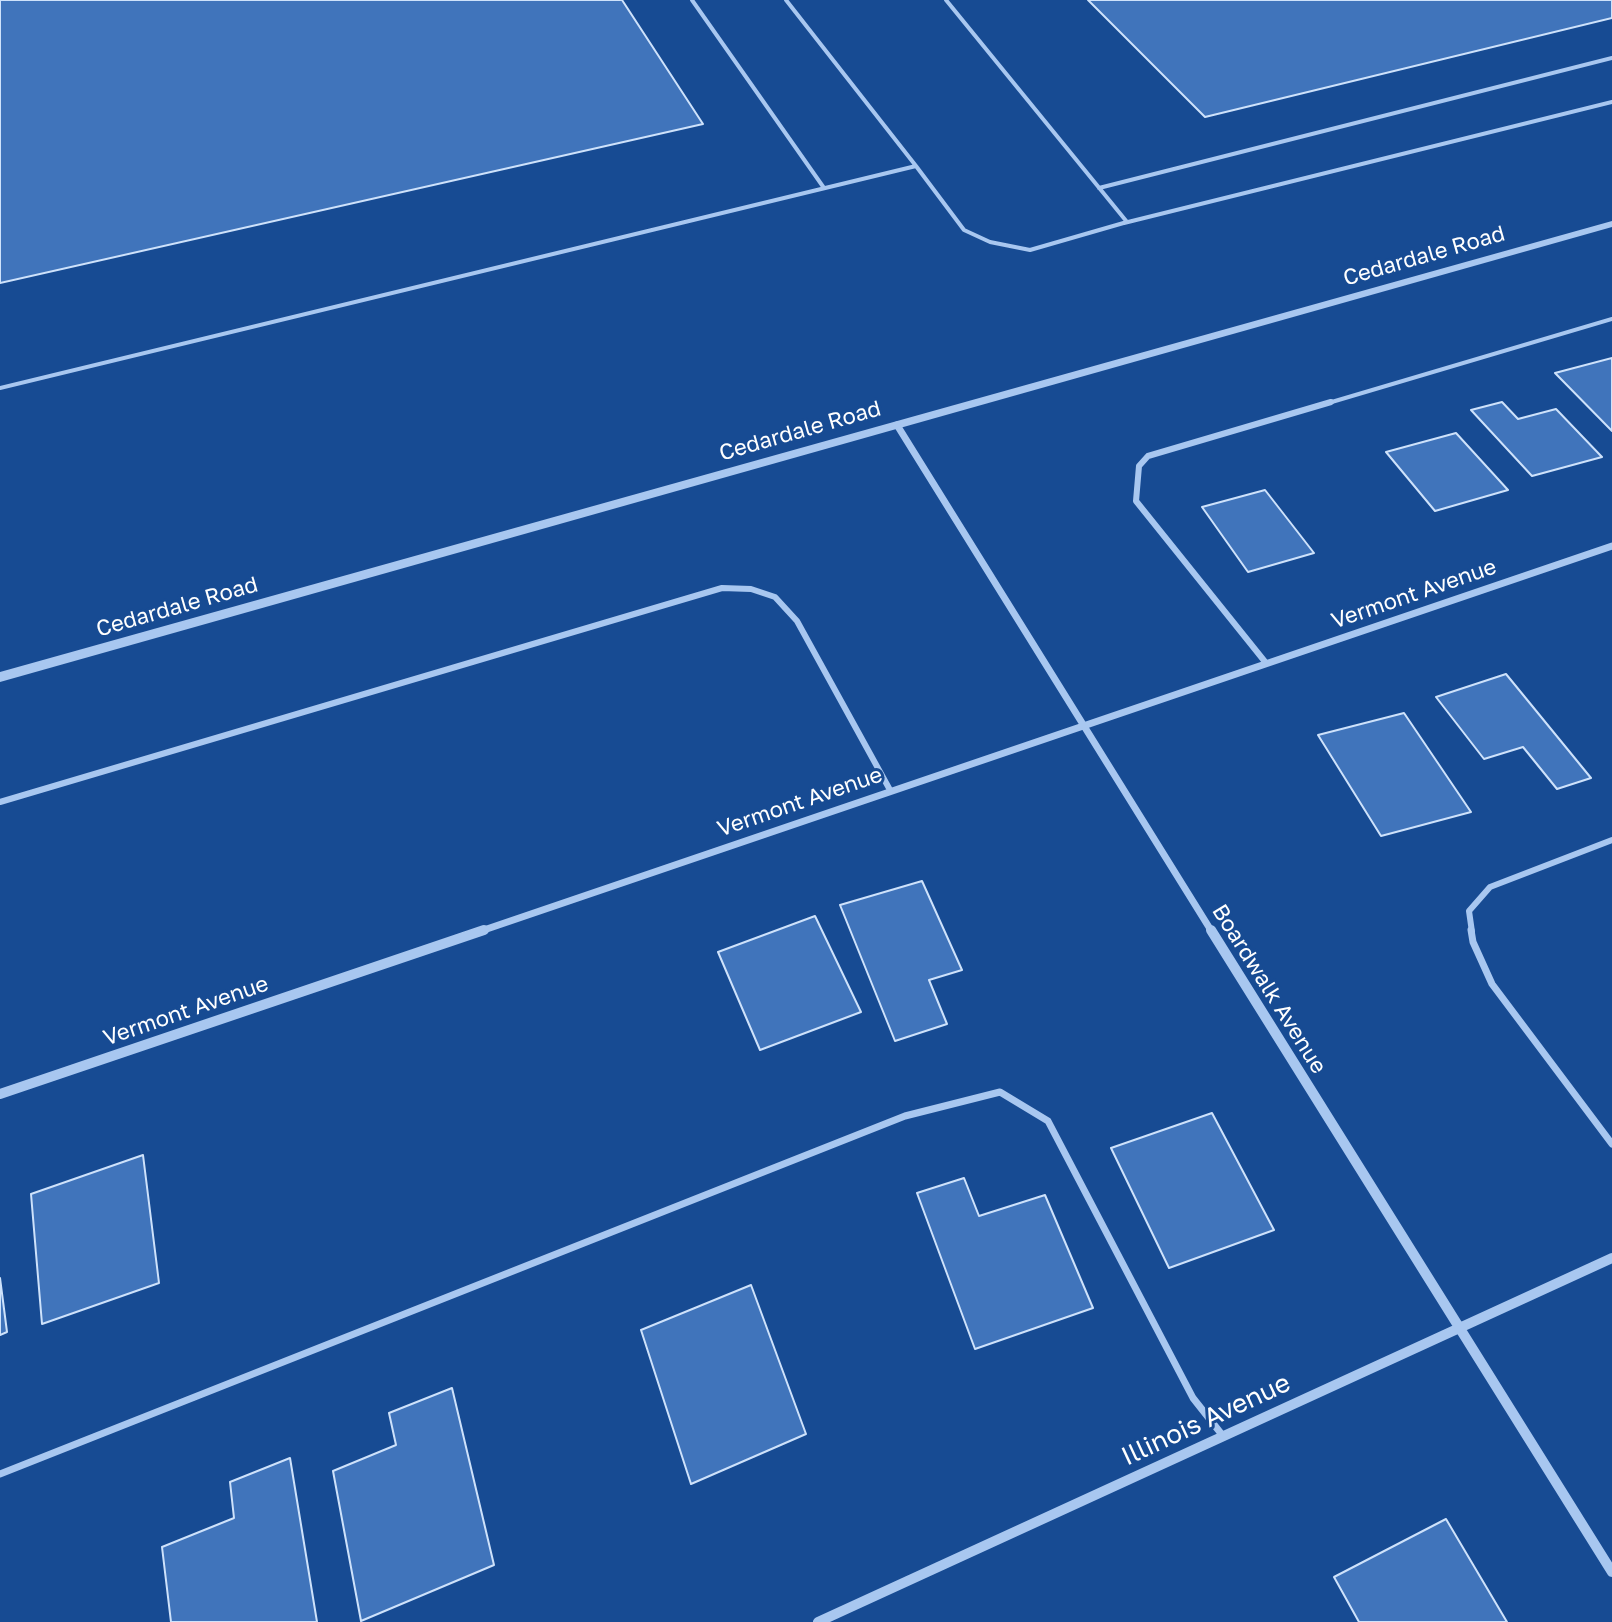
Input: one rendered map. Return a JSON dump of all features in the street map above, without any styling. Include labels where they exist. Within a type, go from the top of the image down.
[{"type":"street","name":"Cedardale Road","points":[[0,677],[1612,224]]},
{"type":"street","name":"Boardwalk Avenue","points":[[897,425],[1086,725],[1457,1329],[1612,1572]]},
{"type":"street","name":"Vermont Avenue","points":[[0,1094],[1612,546]]},
{"type":"street","name":"Illinois Avenue","points":[[818,1622],[1612,1258]]},
{"type":"lane","points":[[692,0],[824,188]]},
{"type":"lane","points":[[786,0],[964,230],[990,242],[1030,250],[1124,223],[1612,102]]},
{"type":"lane","points":[[946,0],[1127,222],[1124,223]]},
{"type":"lane","points":[[1099,188],[1612,58]]},
{"type":"lane","points":[[0,388],[916,166]]},
{"type":"lane","points":[[1266,663],[1136,501],[1139,466],[1148,456],[1612,319]]},
{"type":"lane","points":[[0,802],[722,588],[751,589],[775,597],[797,621],[890,790]]},
{"type":"lane","points":[[1612,840],[1490,887],[1469,911],[1473,942],[1492,984],[1612,1144]]},
{"type":"lane","points":[[0,1474],[905,1116],[1000,1092],[1048,1121],[1193,1398],[1223,1436]]},
{"type":"building","points":[[0,0],[622,0],[703,124],[0,283]]},
{"type":"building","points":[[1088,0],[1612,0],[1612,18],[1205,117]]},
{"type":"building","points":[[1612,358],[1612,431],[1555,373]]},
{"type":"building","points":[[1502,402],[1518,419],[1556,409],[1602,457],[1532,476],[1471,410]]},
{"type":"building","points":[[1456,433],[1508,490],[1435,511],[1386,452]]},
{"type":"building","points":[[1265,490],[1314,553],[1248,572],[1202,507]]},
{"type":"building","points":[[1506,674],[1591,778],[1557,789],[1523,747],[1484,759],[1436,697]]},
{"type":"building","points":[[1404,713],[1471,812],[1381,836],[1318,735]]},
{"type":"building","points":[[922,881],[962,970],[929,980],[947,1024],[895,1041],[840,905]]},
{"type":"building","points":[[815,916],[861,1012],[760,1050],[718,952]]},
{"type":"building","points":[[1212,1113],[1274,1230],[1169,1268],[1111,1148]]},
{"type":"building","points":[[143,1155],[159,1283],[42,1324],[31,1194]]},
{"type":"building","points":[[964,1178],[979,1216],[1045,1195],[1093,1308],[975,1349],[917,1193]]},
{"type":"building","points":[[0,1278],[7,1332],[0,1335]]},
{"type":"building","points":[[751,1285],[806,1434],[691,1484],[641,1330]]},
{"type":"building","points":[[452,1388],[494,1565],[361,1621],[333,1471],[396,1445],[389,1413]]},
{"type":"building","points":[[290,1458],[317,1622],[171,1622],[162,1547],[234,1518],[230,1482]]},
{"type":"building","points":[[1446,1519],[1507,1622],[1359,1622],[1334,1577]]}]
